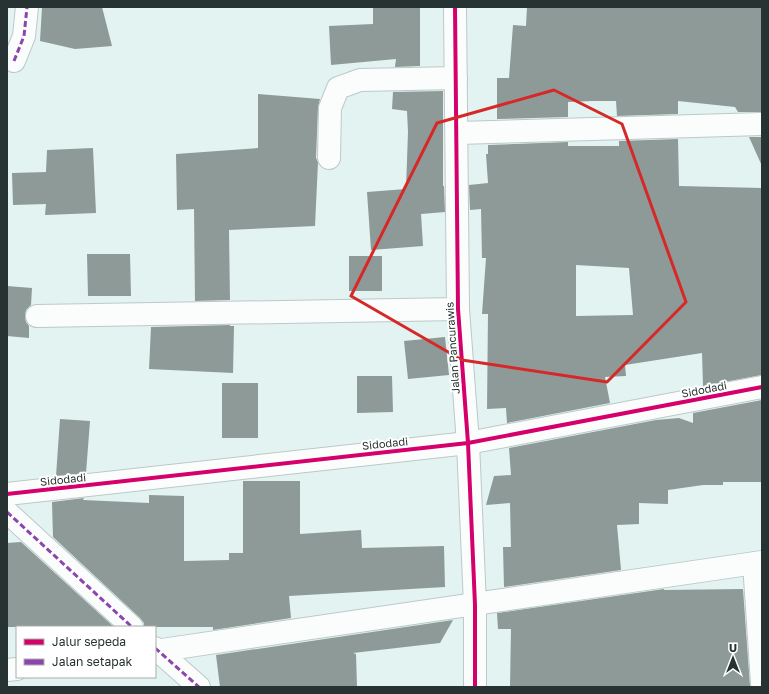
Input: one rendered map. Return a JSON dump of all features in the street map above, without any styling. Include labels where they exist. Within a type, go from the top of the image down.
[{"type":"street","points":[[14,61],[24,36],[27,7]]},
{"type":"street","name":"Jalan Pancurawis","points":[[455,7],[458,309],[468,443],[475,605],[476,687]]},
{"type":"street","points":[[329,158],[330,108],[338,88],[360,80],[456,78]]},
{"type":"street","points":[[457,133],[762,124]]},
{"type":"street","points":[[37,316],[458,309]]},
{"type":"street","name":"Sidodadi","points":[[7,494],[468,443],[762,387]]},
{"type":"street","points":[[7,512],[131,626]]},
{"type":"street","points":[[156,650],[475,605],[758,562],[762,683]]},
{"type":"street","points":[[156,650],[199,687]]},
{"type":"highlighted area","points":[[554,90],[622,124],[686,302],[607,382],[462,360],[351,296],[437,123]]},
{"type":"building","points":[[42,7],[102,7],[112,46],[75,49],[40,41]]},
{"type":"building","points":[[373,7],[420,7],[420,66],[395,67],[396,59],[331,65],[329,26],[373,24]]},
{"type":"building","points":[[527,7],[762,7],[762,112],[738,112],[735,107],[678,101],[678,114],[617,116],[616,101],[592,101],[568,102],[568,117],[497,119],[497,78],[509,78],[513,25],[526,26]]},
{"type":"building","points":[[443,91],[443,186],[445,212],[421,214],[423,246],[371,250],[367,192],[406,189],[408,132],[407,111],[392,109],[393,92]]},
{"type":"building","points":[[258,94],[320,99],[318,108],[316,158],[318,162],[315,226],[229,230],[230,300],[195,301],[194,209],[177,210],[176,154],[258,148]]},
{"type":"building","points":[[749,137],[762,137],[762,166]]},
{"type":"building","points":[[678,139],[679,186],[762,188],[762,375],[703,386],[702,353],[625,365],[626,376],[605,377],[610,403],[507,423],[506,408],[487,409],[488,314],[482,314],[486,258],[482,258],[481,209],[470,210],[469,185],[488,183],[486,154],[488,154],[488,145],[568,142],[568,146],[619,146],[619,141]],"holes":[[[576,265],[629,268],[633,315],[576,316]]]},
{"type":"building","points":[[93,148],[96,213],[45,215],[46,204],[13,205],[12,173],[46,172],[47,150]]},
{"type":"building","points":[[87,254],[130,254],[131,296],[88,296]]},
{"type":"building","points":[[349,256],[382,256],[382,291],[349,291]]},
{"type":"building","points":[[7,286],[32,288],[31,305],[26,310],[25,316],[26,322],[29,326],[29,338],[7,336]]},
{"type":"building","points":[[234,326],[233,373],[149,369],[151,327]]},
{"type":"building","points":[[445,337],[449,375],[408,379],[404,341]]},
{"type":"building","points":[[357,376],[392,376],[393,412],[357,413]]},
{"type":"building","points":[[222,383],[258,383],[258,438],[222,438]]},
{"type":"building","points":[[762,400],[762,482],[723,482],[723,485],[703,485],[668,490],[668,504],[639,503],[639,524],[617,525],[621,570],[504,587],[503,547],[511,547],[510,503],[486,505],[494,476],[511,475],[509,448],[656,420],[679,418],[693,423],[693,413]]},
{"type":"building","points":[[60,419],[90,421],[86,473],[56,476]]},
{"type":"building","points":[[243,481],[300,481],[300,534],[361,530],[362,548],[444,546],[445,587],[289,596],[291,618],[213,630],[213,627],[144,626],[144,623],[140,618],[53,537],[52,502],[84,498],[83,500],[149,503],[149,495],[184,496],[184,561],[229,560],[229,553],[243,553]]},
{"type":"building","points":[[21,542],[113,626],[7,627],[7,543]]},
{"type":"building","points":[[664,589],[743,589],[750,686],[510,687],[511,629],[498,629],[497,613]]},
{"type":"building","points":[[453,620],[440,643],[353,653],[356,654],[357,687],[220,687],[216,655]]},
{"type":"marked path","points":[[14,61],[24,36],[27,7]]},
{"type":"marked path","points":[[7,512],[131,626]]},
{"type":"marked path","points":[[156,649],[199,687]]},
{"type":"cycle path","points":[[455,7],[458,309],[468,443],[475,605],[475,687]]},
{"type":"cycle path","points":[[7,494],[468,443],[762,387]]}]
